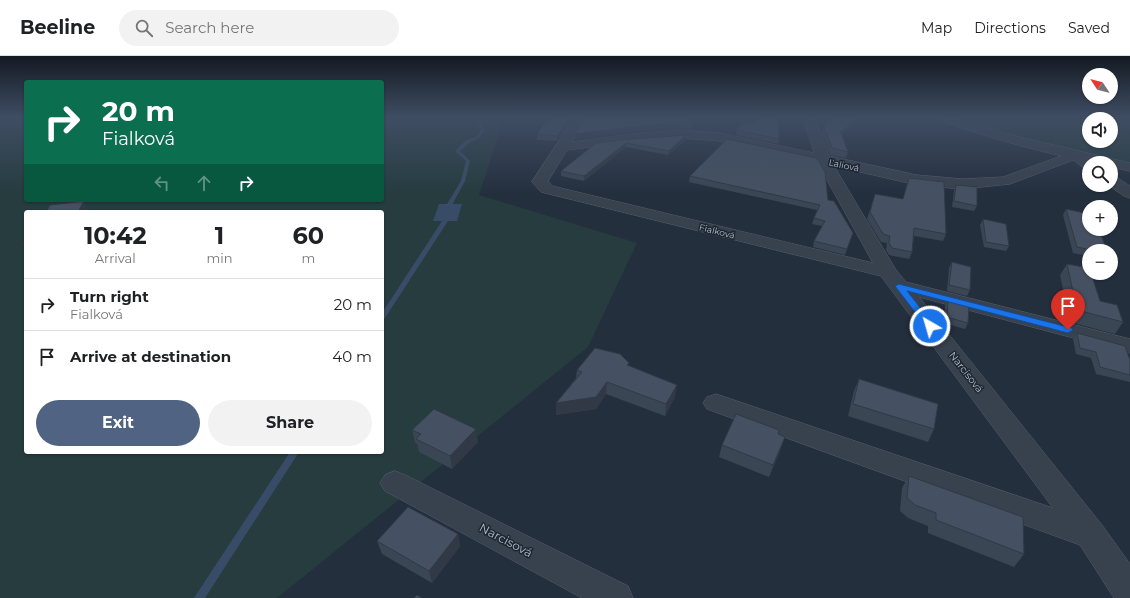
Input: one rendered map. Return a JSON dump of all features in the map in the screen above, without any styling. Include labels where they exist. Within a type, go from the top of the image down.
[{"type":"street","points":[[562,147],[565,142]]},
{"type":"street","name":"Ľaliová","points":[[562,147],[598,142]]},
{"type":"street","name":"Ľaliová","points":[[744,142],[917,180],[962,184],[1005,181],[1075,155]]},
{"type":"street","name":"Narcisová","points":[[817,142],[823,160],[893,279],[1091,535],[1130,593]]},
{"type":"street","points":[[1021,142],[1130,166]]},
{"type":"street","name":"Fialková","points":[[562,147],[540,182],[547,189],[893,279],[1130,346]]},
{"type":"street","points":[[1075,155],[1082,160]]},
{"type":"street","points":[[1118,185],[1130,193]]},
{"type":"street","points":[[716,403],[1091,535]]},
{"type":"street","name":"Narcisová","points":[[395,483],[616,598]]},
{"type":"green space","points":[[0,142],[24,142],[24,202],[384,202],[384,142],[496,142],[479,195],[637,243],[588,347],[277,598],[0,598]]},
{"type":"green space","points":[[1033,142],[1082,142],[1082,148],[1118,148],[1118,142],[1130,142],[1130,165],[1118,162],[1118,156],[1091,156]]},
{"type":"water","points":[[439,204],[462,204],[457,221],[433,221]]},
{"type":"building","points":[[678,142],[669,151],[626,143],[584,176],[561,171],[596,143]]},
{"type":"building","points":[[724,142],[743,142],[817,158],[825,172],[828,200],[834,201],[853,233],[847,249],[814,241],[825,221],[814,218],[820,205],[690,176]]},
{"type":"building","points":[[830,142],[844,142],[848,152],[832,148]]},
{"type":"building","points":[[909,178],[944,182],[946,234],[914,228],[912,252],[892,248],[889,243],[890,236],[883,234],[870,212],[875,194],[903,199]]},
{"type":"building","points":[[956,185],[977,187],[977,206],[954,201]]},
{"type":"building","points":[[83,202],[79,210],[47,210],[50,205]]},
{"type":"building","points":[[1066,209],[1082,212],[1082,236],[1102,236],[1104,244],[1082,244],[1082,248],[1077,247]]},
{"type":"building","points":[[983,219],[1006,224],[1009,246],[986,242]]},
{"type":"building","points":[[952,262],[971,267],[970,290],[949,285]]},
{"type":"building","points":[[1067,264],[1082,267],[1082,280],[1093,280],[1100,301],[1117,305],[1123,322],[1077,310]]},
{"type":"building","points":[[948,300],[969,305],[968,323],[947,317]]},
{"type":"building","points":[[1077,333],[1125,346],[1130,360],[1130,375],[1100,367],[1096,352],[1080,348]]},
{"type":"building","points":[[595,348],[620,354],[629,363],[627,365],[677,385],[666,404],[607,382],[596,397],[556,403],[582,372],[577,370]]},
{"type":"building","points":[[859,379],[938,404],[934,429],[853,404]]},
{"type":"building","points":[[434,409],[476,429],[450,456],[416,439],[421,434],[412,430]]},
{"type":"building","points":[[736,414],[779,430],[778,434],[785,437],[773,465],[722,445]]},
{"type":"building","points":[[909,476],[1023,517],[1024,554],[936,520],[936,513],[915,505],[907,498]]},
{"type":"building","points":[[408,507],[458,534],[429,571],[377,541]]},
{"type":"building","points":[[417,595],[422,598],[414,598]]},
{"type":"waterway","points":[[450,204],[463,181],[468,161],[457,151],[467,142]]},
{"type":"waterway","points":[[384,315],[445,221]]},
{"type":"waterway","points":[[199,598],[294,454]]},
{"type":"route","points":[[930,326],[899,286],[1068,330]]}]
